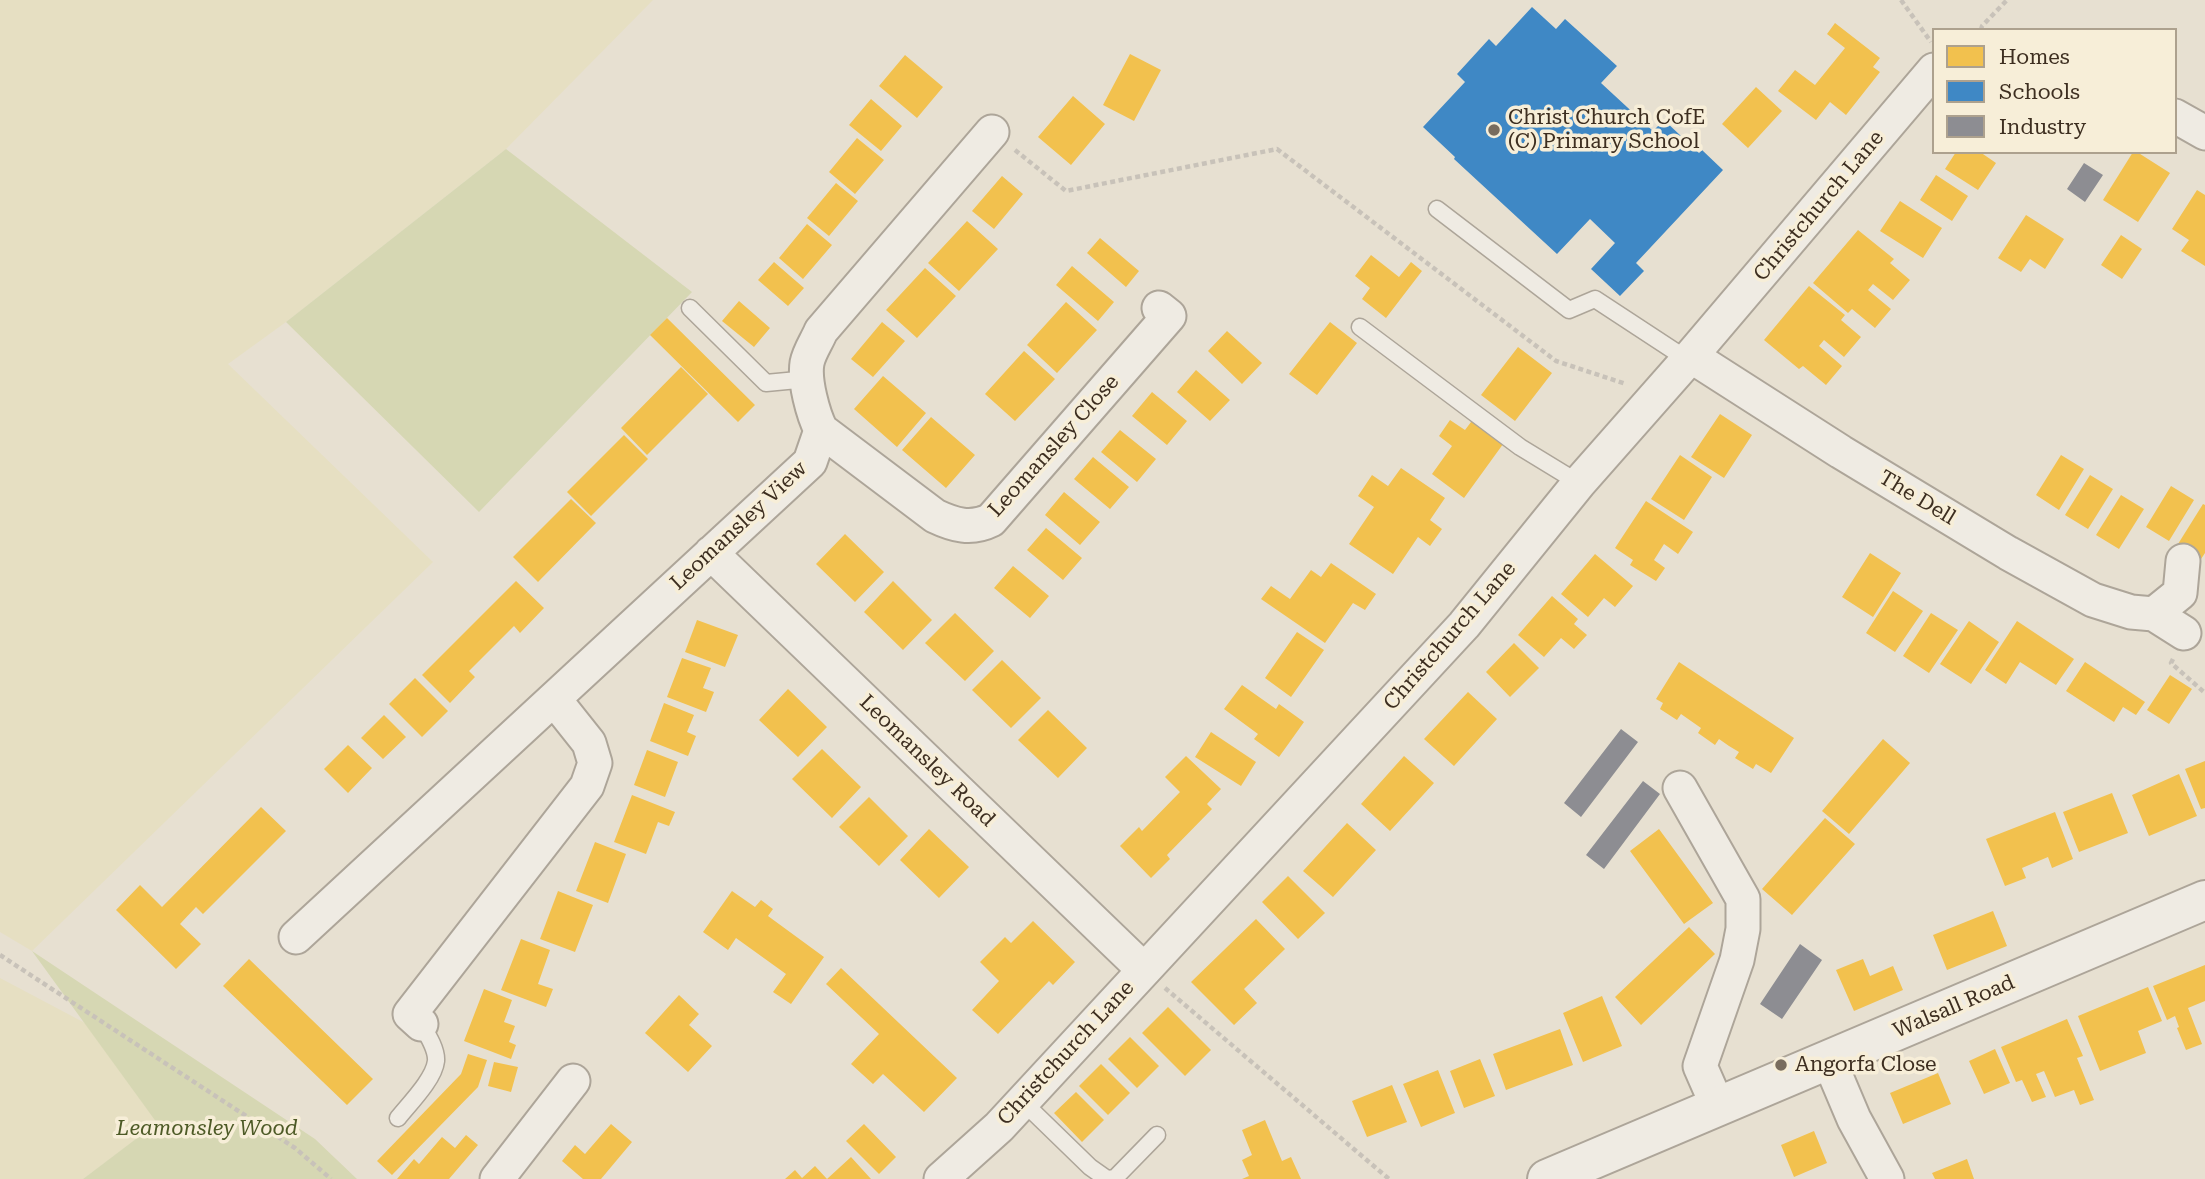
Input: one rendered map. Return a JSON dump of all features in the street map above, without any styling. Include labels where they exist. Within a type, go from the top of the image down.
[{"type":"street","name":"Christchurch Lane","points":[[941,1179],[999,1127],[1464,625],[1578,484],[1932,72]]},
{"type":"street","points":[[2177,117],[2205,133]]},
{"type":"street","points":[[821,430],[810,397],[807,363],[821,331],[972,142]]},
{"type":"street","name":"Leomansley Close","points":[[821,430],[935,516],[951,524],[978,527],[991,520],[1169,316]]},
{"type":"street","name":"The Dell","points":[[1689,358],[1841,452],[2093,600],[2131,612],[2154,614],[2184,633]]},
{"type":"street","name":"Leomansley View","points":[[296,937],[810,462],[821,430]]},
{"type":"street","name":"Leomansley Road","points":[[711,554],[1143,970]]},
{"type":"street","points":[[2154,614],[2180,593],[2183,561]]},
{"type":"street","points":[[421,1024],[410,1014],[587,786],[595,763],[589,743],[554,699]]},
{"type":"street","points":[[1680,788],[1743,899],[1743,929],[1737,960],[1700,1066],[1718,1107]]},
{"type":"street","name":"Walsall Road","points":[[1548,1179],[2205,900]]},
{"type":"street","points":[[1829,1060],[1854,1119],[1887,1179]]},
{"type":"street","points":[[497,1179],[573,1081]]},
{"type":"lane","points":[[1437,209],[1569,310],[1595,299],[1689,358]]},
{"type":"lane","points":[[690,308],[765,383],[808,379]]},
{"type":"lane","points":[[1360,327],[1520,447],[1578,484]]},
{"type":"lane","points":[[398,1118],[430,1077],[436,1059],[421,1024]]},
{"type":"lane","points":[[1022,1101],[1090,1167],[1108,1179],[1115,1178],[1157,1135]]},
{"type":"path","points":[[1901,0],[1932,42]]},
{"type":"path","points":[[1982,28],[2007,0]]},
{"type":"path","points":[[972,142],[1066,191],[1277,149],[1556,361],[1631,386],[1662,387]]},
{"type":"path","points":[[0,955],[295,1148],[331,1179]]},
{"type":"path","points":[[1143,970],[1389,1179]]},
{"type":"shaded area","points":[[0,0],[653,0],[506,149],[286,322],[228,364],[433,562],[32,951],[0,932]]},
{"type":"shaded area","points":[[0,978],[85,1023],[158,1123],[83,1179],[0,1179]]},
{"type":"green space","points":[[506,149],[692,292],[479,512],[286,322]]},
{"type":"green space","name":"Leamonsley Wood","points":[[32,951],[315,1139],[357,1179],[83,1179],[157,1123]]},
{"type":"building: Homes","points":[[1835,23],[1880,58],[1873,67],[1880,72],[1846,115],[1830,102],[1816,120],[1778,91],[1795,70],[1815,85],[1845,48],[1827,34]]},
{"type":"building: Homes","points":[[1130,54],[1161,70],[1134,121],[1103,105]]},
{"type":"building: Homes","points":[[905,55],[943,87],[917,118],[879,86]]},
{"type":"building: Homes","points":[[1756,87],[1782,111],[1748,148],[1722,124]]},
{"type":"building: Homes","points":[[1073,96],[1105,124],[1071,165],[1038,137]]},
{"type":"building: Homes","points":[[871,99],[902,126],[881,151],[849,125]]},
{"type":"building: Homes","points":[[857,138],[884,160],[855,194],[829,172]]},
{"type":"building: Homes","points":[[1955,154],[1983,154],[1996,163],[1978,190],[1945,169]]},
{"type":"building: Homes","points":[[2132,154],[2140,154],[2170,173],[2138,222],[2103,200]]},
{"type":"building: Homes","points":[[1936,175],[1968,196],[1952,221],[1920,200]]},
{"type":"building: Homes","points":[[1002,176],[1023,194],[994,229],[972,211]]},
{"type":"building: Homes","points":[[836,183],[858,201],[829,236],[807,218]]},
{"type":"building: Homes","points":[[2197,190],[2205,195],[2205,266],[2181,251],[2189,240],[2172,229]]},
{"type":"building: Homes","points":[[1900,201],[1942,228],[1923,258],[1880,231]]},
{"type":"building: Homes","points":[[2026,215],[2064,239],[2045,269],[2030,259],[2021,272],[1998,258]]},
{"type":"building: Homes","points":[[967,221],[998,249],[959,291],[928,263]]},
{"type":"building: Homes","points":[[807,224],[832,245],[803,279],[779,258]]},
{"type":"building: Homes","points":[[1858,230],[1894,259],[1890,263],[1910,280],[1893,300],[1873,284],[1868,290],[1891,309],[1875,328],[1852,309],[1848,313],[1813,283]]},
{"type":"building: Homes","points":[[2121,235],[2142,249],[2122,279],[2101,265]]},
{"type":"building: Homes","points":[[1100,238],[1139,271],[1126,287],[1087,253]]},
{"type":"building: Homes","points":[[1371,255],[1399,277],[1411,262],[1422,271],[1386,318],[1362,299],[1370,288],[1355,276]]},
{"type":"building: Homes","points":[[774,262],[804,288],[788,306],[758,280]]},
{"type":"building: Homes","points":[[1072,266],[1114,302],[1098,321],[1056,285]]},
{"type":"building: Homes","points":[[925,268],[956,296],[917,338],[886,310]]},
{"type":"building: Homes","points":[[1809,286],[1845,315],[1841,320],[1861,337],[1844,357],[1824,340],[1819,346],[1842,366],[1826,385],[1803,366],[1799,369],[1764,340]]},
{"type":"building: Homes","points":[[739,301],[770,328],[754,347],[722,321]]},
{"type":"building: Homes","points":[[1066,302],[1097,330],[1057,373],[1027,345]]},
{"type":"building: Homes","points":[[667,318],[755,405],[738,422],[650,335]]},
{"type":"building: Homes","points":[[882,322],[905,341],[873,377],[851,359]]},
{"type":"building: Homes","points":[[1330,322],[1357,343],[1317,395],[1289,374]]},
{"type":"building: Homes","points":[[1227,331],[1262,363],[1242,384],[1208,351]]},
{"type":"building: Homes","points":[[1518,347],[1552,373],[1515,421],[1481,395]]},
{"type":"building: Homes","points":[[1024,351],[1055,379],[1015,421],[985,394]]},
{"type":"building: Homes","points":[[681,367],[708,394],[647,455],[621,428]]},
{"type":"building: Homes","points":[[1196,370],[1230,400],[1210,421],[1177,392]]},
{"type":"building: Homes","points":[[883,376],[926,413],[897,447],[854,409]]},
{"type":"building: Homes","points":[[1152,392],[1187,421],[1167,445],[1132,416]]},
{"type":"building: Homes","points":[[1720,414],[1752,435],[1724,478],[1691,457]]},
{"type":"building: Homes","points":[[931,417],[975,455],[946,488],[902,450]]},
{"type":"building: Homes","points":[[1474,418],[1506,440],[1464,498],[1432,474],[1452,446],[1439,436],[1450,420],[1465,430]]},
{"type":"building: Homes","points":[[1120,430],[1156,459],[1137,482],[1101,452]]},
{"type":"building: Homes","points":[[624,435],[648,459],[591,516],[567,492]]},
{"type":"building: Homes","points":[[1680,455],[1712,477],[1684,520],[1651,499]]},
{"type":"building: Homes","points":[[2061,455],[2084,469],[2059,510],[2036,495]]},
{"type":"building: Homes","points":[[1093,457],[1129,487],[1110,509],[1074,479]]},
{"type":"building: Homes","points":[[1401,468],[1445,498],[1430,520],[1442,529],[1430,546],[1418,537],[1393,574],[1349,544],[1374,507],[1358,496],[1372,475],[1388,486]]},
{"type":"building: Homes","points":[[2090,475],[2113,489],[2088,529],[2065,515]]},
{"type":"building: Homes","points":[[2171,486],[2194,500],[2169,541],[2146,527]]},
{"type":"building: Homes","points":[[1064,492],[1100,522],[1080,545],[1045,515]]},
{"type":"building: Homes","points":[[2121,495],[2144,509],[2119,549],[2096,535]]},
{"type":"building: Homes","points":[[571,499],[596,523],[538,582],[513,557]]},
{"type":"building: Homes","points":[[1646,501],[1693,532],[1678,554],[1664,544],[1654,560],[1665,568],[1656,581],[1630,565],[1633,560],[1615,548]]},
{"type":"building: Homes","points":[[2203,504],[2205,553],[2201,559],[2178,544]]},
{"type":"building: Homes","points":[[1046,528],[1082,558],[1063,580],[1027,550]]},
{"type":"building: Homes","points":[[845,534],[884,572],[855,602],[816,564]]},
{"type":"building: Homes","points":[[1870,553],[1901,573],[1873,617],[1842,597]]},
{"type":"building: Homes","points":[[1595,554],[1633,586],[1615,607],[1604,598],[1588,617],[1561,594]]},
{"type":"building: Homes","points":[[1331,563],[1376,594],[1365,610],[1353,603],[1325,643],[1261,599],[1271,586],[1290,599],[1311,570],[1321,577]]},
{"type":"building: Homes","points":[[1013,566],[1049,596],[1030,618],[994,588]]},
{"type":"building: Homes","points":[[516,581],[544,608],[520,633],[514,626],[469,671],[475,677],[450,703],[422,675]]},
{"type":"building: Homes","points":[[893,581],[932,620],[903,650],[864,612]]},
{"type":"building: Homes","points":[[1893,591],[1923,611],[1895,652],[1866,633]]},
{"type":"building: Homes","points":[[1552,596],[1578,619],[1574,624],[1587,635],[1574,649],[1561,638],[1544,657],[1518,635]]},
{"type":"building: Homes","points":[[955,613],[994,651],[965,681],[925,643]]},
{"type":"building: Homes","points":[[1931,613],[1958,630],[1929,673],[1903,656]]},
{"type":"building: Homes","points":[[697,620],[738,635],[725,667],[685,652]]},
{"type":"building: Homes","points":[[1969,621],[1999,642],[1971,684],[1940,664]]},
{"type":"building: Homes","points":[[2017,621],[2074,659],[2056,685],[2020,662],[2006,684],[1985,670]]},
{"type":"building: Homes","points":[[1297,632],[1324,650],[1291,697],[1265,678]]},
{"type":"building: Homes","points":[[1514,643],[1539,668],[1510,697],[1486,672]]},
{"type":"building: Homes","points":[[682,658],[711,668],[703,688],[714,692],[706,712],[667,697]]},
{"type":"building: Homes","points":[[1002,660],[1041,698],[1011,728],[972,690]]},
{"type":"building: Homes","points":[[1679,662],[1794,738],[1771,773],[1756,764],[1753,769],[1735,758],[1739,752],[1719,739],[1715,745],[1698,733],[1701,728],[1681,714],[1677,720],[1660,709],[1663,703],[1656,699]]},
{"type":"building: Homes","points":[[2085,662],[2145,702],[2136,715],[2123,707],[2114,722],[2066,691]]},
{"type":"building: Homes","points":[[2170,675],[2192,689],[2169,724],[2147,710]]},
{"type":"building: Homes","points":[[415,678],[448,711],[422,737],[389,704]]},
{"type":"building: Homes","points":[[1242,685],[1276,709],[1279,704],[1304,722],[1279,757],[1254,739],[1258,734],[1224,709]]},
{"type":"building: Homes","points":[[788,689],[827,727],[798,757],[759,720]]},
{"type":"building: Homes","points":[[1468,692],[1497,719],[1454,766],[1424,739]]},
{"type":"building: Homes","points":[[664,703],[694,715],[687,732],[696,736],[688,756],[650,741]]},
{"type":"building: Homes","points":[[1048,710],[1087,748],[1058,778],[1018,740]]},
{"type":"building: Homes","points":[[384,715],[406,737],[383,759],[361,738]]},
{"type":"building: Homes","points":[[1211,732],[1256,762],[1241,786],[1195,757]]},
{"type":"building: Homes","points":[[1883,739],[1910,763],[1849,834],[1822,811]]},
{"type":"building: Homes","points":[[348,745],[372,768],[348,793],[324,769]]},
{"type":"building: Homes","points":[[822,749],[861,787],[832,818],[792,779]]},
{"type":"building: Homes","points":[[647,750],[678,762],[665,797],[634,785]]},
{"type":"building: Homes","points":[[1186,756],[1221,789],[1207,804],[1212,809],[1167,855],[1170,859],[1151,878],[1120,846],[1139,827],[1142,831],[1180,792],[1165,777]]},
{"type":"building: Homes","points":[[1404,756],[1434,783],[1390,831],[1361,804]]},
{"type":"building: Homes","points":[[2205,761],[2205,808],[2201,809],[2185,769]]},
{"type":"building: Homes","points":[[2179,774],[2197,816],[2149,836],[2132,795]]},
{"type":"building: Homes","points":[[2112,793],[2128,833],[2079,852],[2063,812]]},
{"type":"building: Homes","points":[[632,795],[675,812],[669,826],[658,822],[646,854],[614,842]]},
{"type":"building: Homes","points":[[869,797],[908,836],[879,866],[839,827]]},
{"type":"building: Homes","points":[[261,807],[286,831],[203,914],[196,907],[180,924],[201,944],[176,969],[116,910],[140,885],[162,907]]},
{"type":"building: Homes","points":[[2055,812],[2073,859],[2052,868],[2048,857],[2022,868],[2026,878],[2005,886],[1986,839]]},
{"type":"building: Homes","points":[[1825,818],[1855,844],[1792,915],[1762,889]]},
{"type":"building: Homes","points":[[1347,823],[1376,850],[1333,897],[1303,871]]},
{"type":"building: Homes","points":[[929,829],[969,867],[939,898],[900,860]]},
{"type":"building: Homes","points":[[1659,829],[1713,903],[1684,924],[1630,851]]},
{"type":"building: Homes","points":[[595,842],[626,854],[608,903],[576,891]]},
{"type":"building: Homes","points":[[1288,876],[1325,913],[1298,939],[1262,902]]},
{"type":"building: Homes","points":[[558,891],[593,905],[575,952],[540,939]]},
{"type":"building: Homes","points":[[732,891],[755,907],[761,900],[773,909],[768,916],[824,957],[791,1004],[773,992],[786,974],[736,938],[728,950],[703,932]]},
{"type":"building: Homes","points":[[1993,911],[2007,946],[1947,970],[1933,935]]},
{"type":"building: Homes","points":[[1256,919],[1285,949],[1244,989],[1257,1003],[1234,1025],[1191,982]]},
{"type":"building: Homes","points":[[1033,921],[1075,962],[1053,985],[1049,981],[998,1034],[972,1010],[999,981],[980,962],[1005,937],[1011,943]]},
{"type":"building: Homes","points":[[1689,927],[1715,954],[1641,1025],[1615,997]]},
{"type":"building: Homes","points":[[521,939],[550,950],[538,984],[553,989],[546,1007],[501,990]]},
{"type":"building: Homes","points":[[249,959],[373,1079],[347,1105],[223,986]]},
{"type":"building: Homes","points":[[1863,959],[1870,976],[1893,966],[1903,990],[1854,1011],[1836,970]]},
{"type":"building: Homes","points":[[2205,965],[2205,1001],[2188,1008],[2202,1044],[2186,1050],[2175,1016],[2167,1020],[2153,986]]},
{"type":"building: Homes","points":[[841,968],[957,1078],[924,1112],[883,1074],[873,1084],[851,1064],[879,1034],[826,984]]},
{"type":"building: Homes","points":[[2148,987],[2162,1021],[2138,1031],[2146,1053],[2100,1071],[2078,1016]]},
{"type":"building: Homes","points":[[484,989],[512,1000],[504,1022],[515,1026],[509,1042],[516,1045],[511,1059],[464,1041]]},
{"type":"building: Homes","points":[[679,995],[699,1014],[689,1025],[712,1046],[688,1072],[645,1033]]},
{"type":"building: Homes","points":[[1602,996],[1622,1046],[1583,1062],[1563,1013]]},
{"type":"building: Homes","points":[[1168,1007],[1211,1050],[1185,1076],[1142,1033]]},
{"type":"building: Homes","points":[[2067,1019],[2083,1056],[2077,1058],[2094,1100],[2080,1105],[2074,1090],[2055,1097],[2044,1071],[2036,1074],[2046,1097],[2032,1102],[2022,1080],[2016,1082],[2001,1047]]},
{"type":"building: Homes","points":[[1560,1029],[1573,1065],[1506,1090],[1493,1054]]},
{"type":"building: Homes","points":[[1130,1037],[1159,1066],[1137,1088],[1108,1059]]},
{"type":"building: Homes","points":[[1995,1049],[2010,1083],[1984,1094],[1969,1061]]},
{"type":"building: Homes","points":[[468,1054],[487,1060],[478,1087],[392,1175],[377,1161],[461,1074]]},
{"type":"building: Homes","points":[[1480,1059],[1495,1096],[1464,1108],[1450,1071]]},
{"type":"building: Homes","points":[[494,1062],[518,1067],[511,1092],[488,1086]]},
{"type":"building: Homes","points":[[1101,1064],[1130,1093],[1108,1115],[1079,1086]]},
{"type":"building: Homes","points":[[1438,1070],[1455,1113],[1421,1127],[1403,1084]]},
{"type":"building: Homes","points":[[1938,1073],[1951,1104],[1903,1124],[1890,1093]]},
{"type":"building: Homes","points":[[1392,1085],[1407,1122],[1367,1137],[1352,1101]]},
{"type":"building: Homes","points":[[1076,1092],[1104,1120],[1082,1142],[1054,1113]]},
{"type":"building: Homes","points":[[1265,1120],[1282,1161],[1291,1157],[1301,1179],[1242,1179],[1249,1176],[1242,1160],[1252,1155],[1242,1130]]},
{"type":"building: Homes","points":[[611,1124],[632,1142],[601,1179],[583,1179],[562,1161],[575,1145],[585,1154]]},
{"type":"building: Homes","points":[[864,1124],[896,1157],[879,1174],[846,1141]]},
{"type":"building: Homes","points":[[1814,1131],[1827,1163],[1794,1177],[1781,1145]]},
{"type":"building: Homes","points":[[466,1135],[478,1145],[449,1179],[397,1179],[414,1159],[419,1164],[442,1137],[455,1148]]},
{"type":"building: Homes","points":[[851,1157],[871,1179],[827,1179]]},
{"type":"building: Homes","points":[[1967,1159],[1974,1179],[1935,1179],[1932,1173]]},
{"type":"building: Homes","points":[[815,1166],[827,1179],[785,1179],[795,1170],[802,1178]]},
{"type":"building: Schools","points":[[1532,7],[1556,29],[1565,19],[1617,66],[1601,83],[1653,131],[1664,120],[1699,153],[1702,150],[1723,170],[1636,263],[1644,271],[1620,296],[1591,269],[1615,243],[1590,219],[1557,254],[1423,127],[1465,82],[1457,74],[1489,39],[1496,46]]},
{"type":"building: Industry","points":[[2084,163],[2103,175],[2085,202],[2067,189]]},
{"type":"building: Industry","points":[[1621,729],[1638,742],[1581,817],[1564,803]]},
{"type":"building: Industry","points":[[1643,781],[1660,794],[1604,869],[1586,855]]},
{"type":"building: Industry","points":[[1800,944],[1822,960],[1782,1019],[1760,1004]]},
{"type":"place","name":"Christ Church CofE (C) Primary School","points":[[1494,130]]},
{"type":"place","name":"Angorfa Close","points":[[1781,1065]]}]
